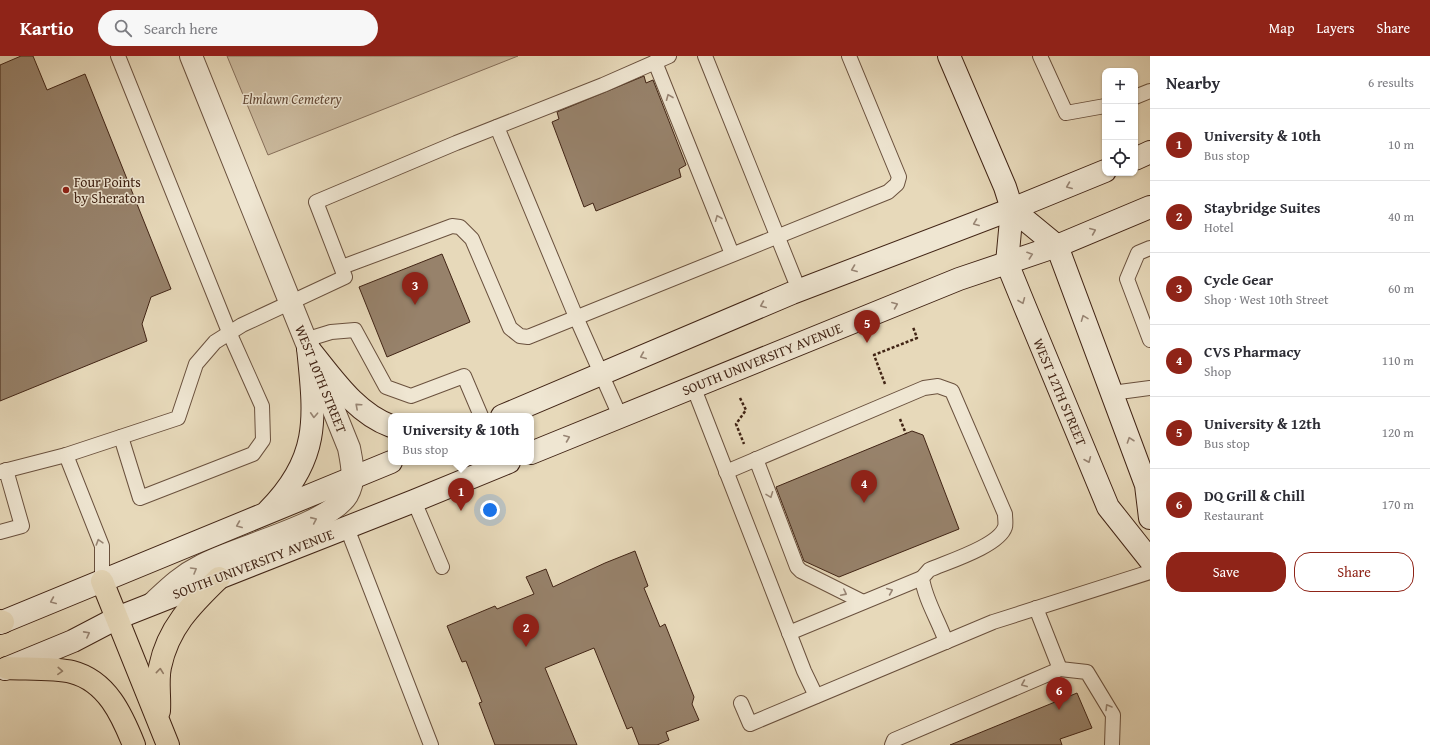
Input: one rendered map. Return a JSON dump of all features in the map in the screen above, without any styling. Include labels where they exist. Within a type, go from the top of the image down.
[{"type":"highway","points":[[159,724],[160,668],[168,644],[177,625],[192,604],[219,578]]},
{"type":"highway","points":[[102,581],[168,745]]},
{"type":"highway","points":[[4,670],[72,672],[90,679],[107,694],[115,704],[125,722],[134,745]]},
{"type":"main road","name":"WEST 10TH STREET","points":[[191,56],[349,448],[354,477]]},
{"type":"main road","name":"WEST 12TH STREET","points":[[949,56],[1005,187],[1012,209],[1007,263],[1108,507],[1150,560]]},
{"type":"main road","points":[[1138,158],[1150,152]]},
{"type":"main road","points":[[509,413],[799,290],[1012,209],[1102,172]]},
{"type":"main road","name":"SOUTH UNIVERSITY AVENUE","points":[[534,452],[960,279],[1057,246],[1150,207]]},
{"type":"main road","points":[[1012,209],[1057,246],[1112,393],[1145,470],[1150,518]]},
{"type":"main road","points":[[307,344],[352,400],[370,415],[388,424]]},
{"type":"main road","points":[[264,515],[289,486],[305,457],[309,445],[314,407],[307,344]]},
{"type":"main road","points":[[1,622],[388,463]]},
{"type":"main road","name":"SOUTH UNIVERSITY AVENUE","points":[[4,670],[73,641],[117,618],[347,528],[502,465]]},
{"type":"main road","points":[[154,603],[176,580],[202,565],[322,516],[347,495],[354,477]]},
{"type":"lane","points":[[118,56],[230,332],[262,406],[263,440],[253,454],[140,498],[121,437]]},
{"type":"lane","points":[[0,532],[22,526],[3,471],[66,455],[178,418],[196,364],[215,342],[230,332],[290,302],[345,277],[316,202],[603,85],[669,56]]},
{"type":"lane","points":[[705,56],[776,236],[799,290]]},
{"type":"lane","points":[[342,267],[452,226],[460,227],[472,238],[510,328],[520,336],[528,337],[888,192],[897,184],[899,177],[896,166],[849,56]]},
{"type":"lane","points":[[1040,56],[1066,113],[1102,107]]},
{"type":"lane","points":[[655,62],[732,254]]},
{"type":"lane","points":[[1138,96],[1150,91]]},
{"type":"lane","points":[[497,127],[576,317],[620,416]]},
{"type":"lane","points":[[1149,334],[1127,279],[1138,253],[1150,248]]},
{"type":"lane","points":[[307,344],[331,332],[355,330],[386,387],[411,396],[464,376],[480,413]]},
{"type":"lane","points":[[693,386],[789,633],[816,696]]},
{"type":"lane","points":[[726,472],[924,388],[938,386],[952,391],[1005,514],[1005,527],[989,544],[929,570],[922,578],[789,633]]},
{"type":"lane","points":[[1112,393],[1150,388]]},
{"type":"lane","points":[[66,455],[102,546],[102,581]]},
{"type":"lane","points":[[756,459],[797,567],[801,571],[863,602]]},
{"type":"lane","points":[[414,501],[442,567]]},
{"type":"lane","points":[[347,528],[431,745]]},
{"type":"lane","points":[[741,703],[750,724],[993,622],[1150,572]]},
{"type":"lane","points":[[922,578],[924,590],[939,621],[946,642]]},
{"type":"lane","points":[[1036,608],[1060,669]]},
{"type":"lane","points":[[892,745],[894,740],[1060,669],[1087,672],[1113,715],[1112,745]]},
{"type":"path","points":[[887,389],[874,355],[917,338],[913,327]]},
{"type":"path","points":[[740,398],[746,410],[736,424],[744,444]]},
{"type":"path","points":[[898,415],[906,434]]},
{"type":"green space","name":"Elmlawn Cemetery","points":[[227,56],[518,56],[268,155]]},
{"type":"building","name":"Four Points by Sheraton","points":[[21,56],[33,56],[47,90],[85,74],[171,289],[151,297],[142,324],[147,341],[0,401],[0,65]]},
{"type":"building","points":[[644,76],[646,83],[653,80],[686,165],[679,169],[681,177],[596,211],[593,203],[584,207],[552,122],[559,119],[557,112]]},
{"type":"building","points":[[442,254],[470,322],[387,357],[359,287]]},
{"type":"building","points":[[912,431],[923,435],[959,529],[839,577],[804,561],[776,487]]},
{"type":"building","points":[[635,551],[648,586],[644,588],[660,627],[665,624],[694,697],[692,704],[699,720],[666,732],[669,740],[657,745],[639,745],[632,727],[627,729],[594,648],[545,668],[577,745],[495,745],[479,703],[482,702],[466,661],[462,662],[447,626],[495,606],[497,609],[534,594],[526,577],[546,569],[553,587]]},
{"type":"building","points":[[1077,693],[1092,728],[1060,739],[1062,745],[950,745]]},
{"type":"place","name":"Four Points by Sheraton","points":[[66,190]]},
{"type":"place","name":"Cycle Gear","points":[[415,305]]},
{"type":"place","name":"University & 12th","points":[[867,343]]},
{"type":"place","name":"CVS Pharmacy","points":[[864,503]]},
{"type":"place","name":"University & 10th","points":[[461,511]]},
{"type":"place","name":"Staybridge Suites","points":[[526,647]]},
{"type":"place","name":"DQ Grill & Chill","points":[[1059,710]]}]
